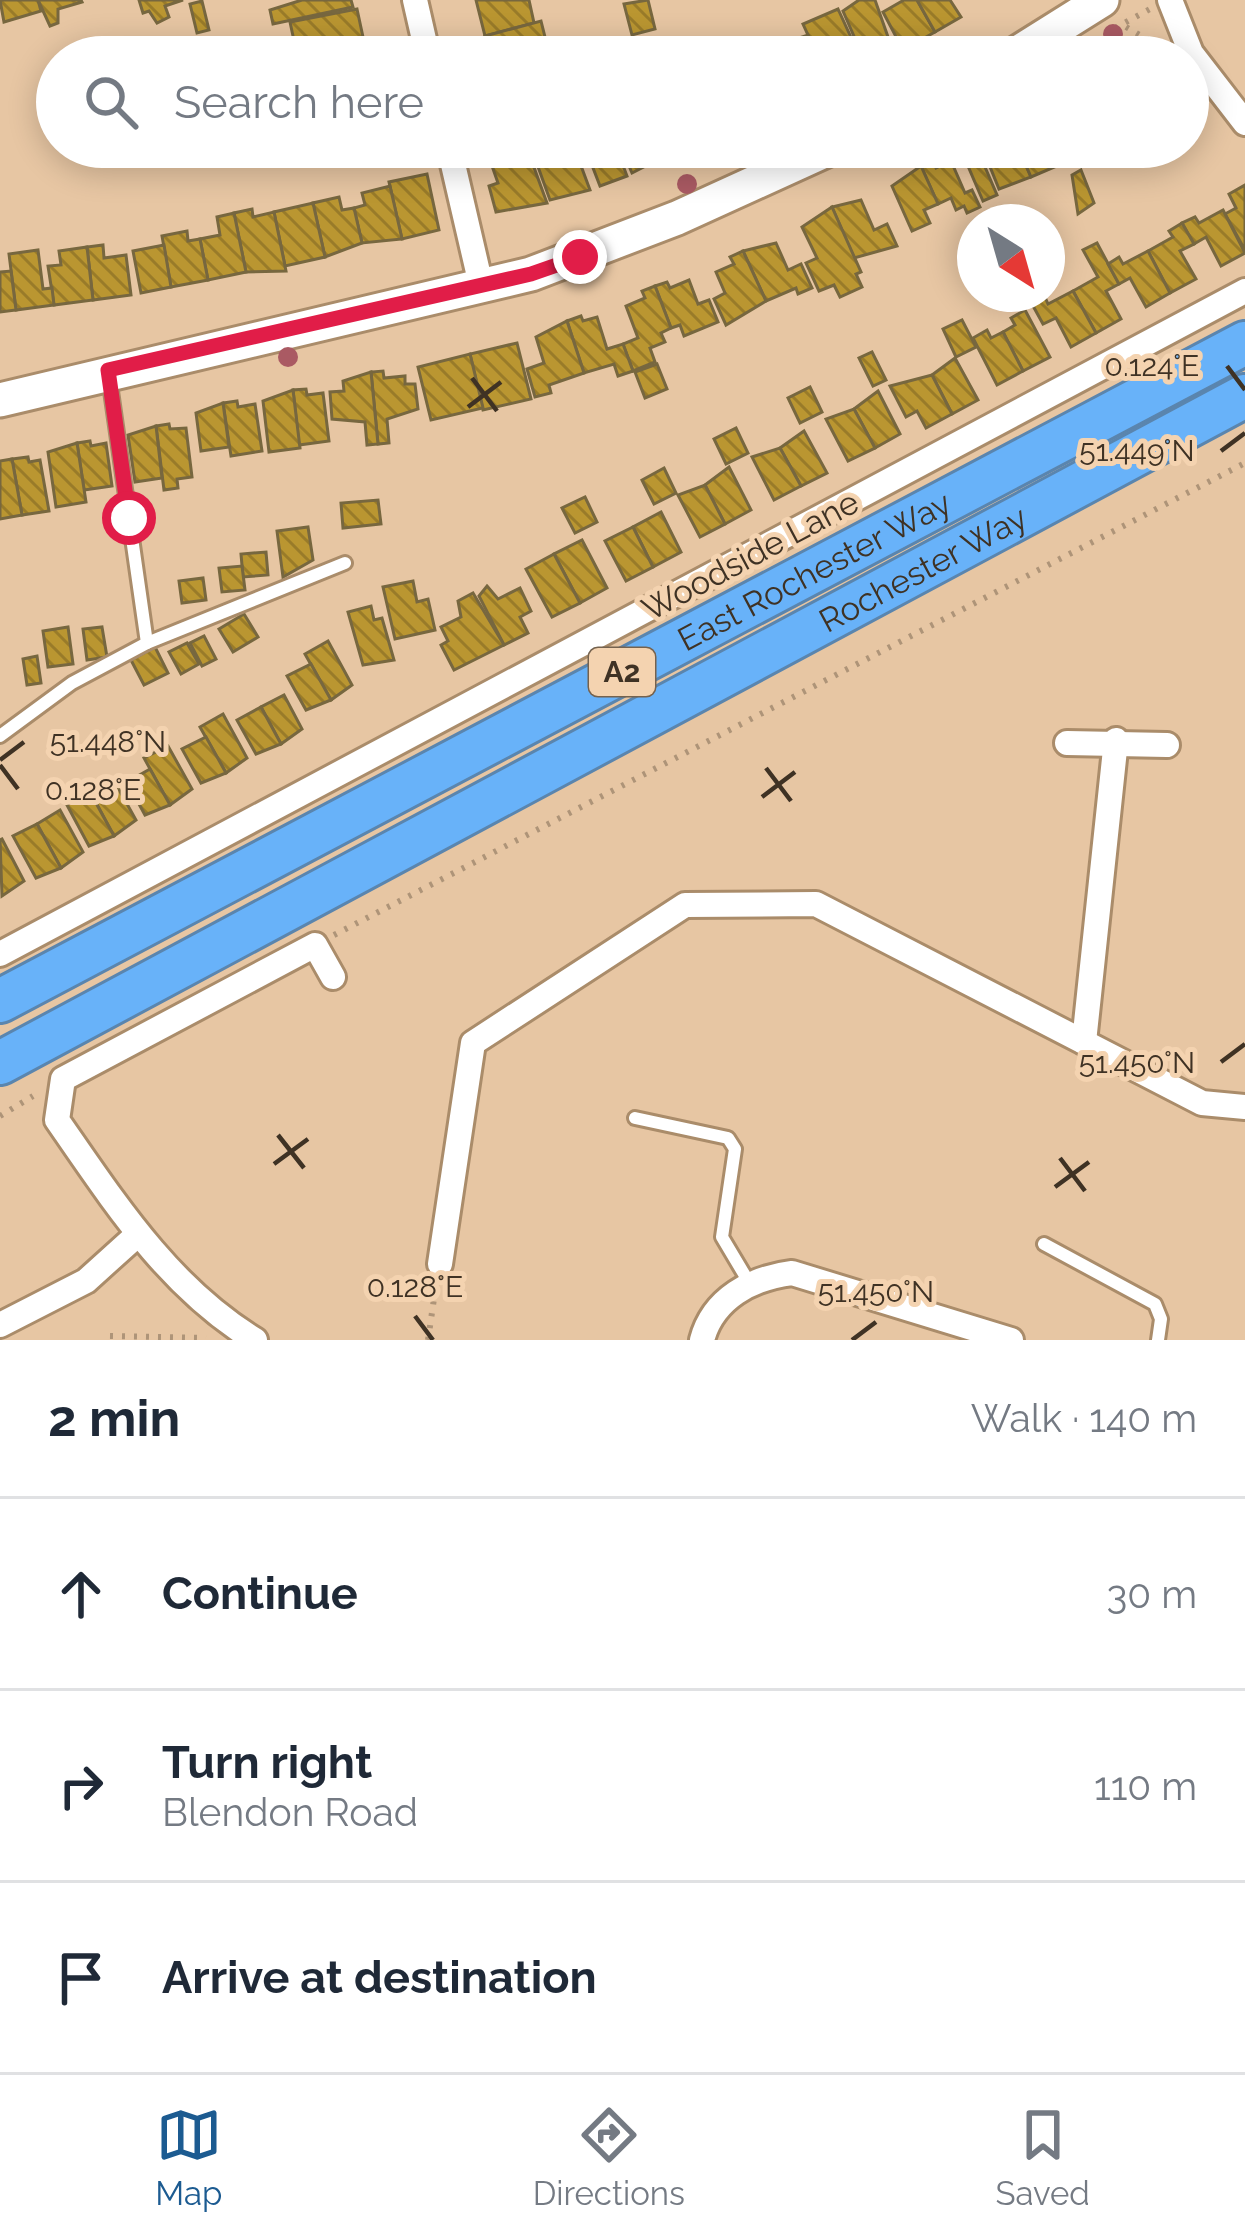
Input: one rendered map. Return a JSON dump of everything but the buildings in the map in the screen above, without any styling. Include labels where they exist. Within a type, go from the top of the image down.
[{"type":"highway","name":"East Rochester Way","points":[[0,1001],[1245,343]]},
{"type":"highway","name":"Rochester Way","points":[[791,639],[1245,396]]},
{"type":"highway","points":[[791,639],[914,599],[1245,424]]},
{"type":"highway","name":"East Rochester Way","points":[[0,1063],[791,639]]},
{"type":"main road","points":[[1045,36],[1102,0]]},
{"type":"main road","points":[[0,400],[108,370],[481,285],[587,255],[785,168]]},
{"type":"street","points":[[415,0],[423,36]]},
{"type":"street","points":[[1170,0],[1184,36]]},
{"type":"street","points":[[1209,76],[1245,123]]},
{"type":"street","points":[[454,168],[481,285]]},
{"type":"street","name":"Woodside Lane","points":[[0,954],[1245,291]]},
{"type":"street","points":[[1084,1042],[1116,740]]},
{"type":"street","points":[[1066,743],[1116,740],[1167,746]]},
{"type":"street","points":[[440,1264],[473,1043],[685,905],[816,904],[1202,1103],[1245,1108]]},
{"type":"street","points":[[253,1340],[180,1282],[136,1235],[57,1120],[63,1079],[315,944],[333,977]]},
{"type":"street","points":[[0,1324],[86,1282],[136,1235]]},
{"type":"street","points":[[702,1340],[724,1302],[750,1284],[769,1276],[813,1275],[945,1329],[1011,1340]]},
{"type":"lane","points":[[108,370],[147,643]]},
{"type":"lane","points":[[0,736],[72,683],[147,643],[345,563]]},
{"type":"lane","points":[[635,1118],[728,1138],[735,1149],[722,1238],[750,1284]]},
{"type":"lane","points":[[1044,1244],[1155,1304],[1161,1319],[1158,1340]]},
{"type":"path","points":[[1126,27],[1145,36]]},
{"type":"path","points":[[315,944],[1245,463]]},
{"type":"path","points":[[428,1340],[440,1264]]},
{"type":"path","points":[[110,1336],[253,1340]]},
{"type":"route","points":[[129,518],[108,370],[531,274],[580,257]]}]
